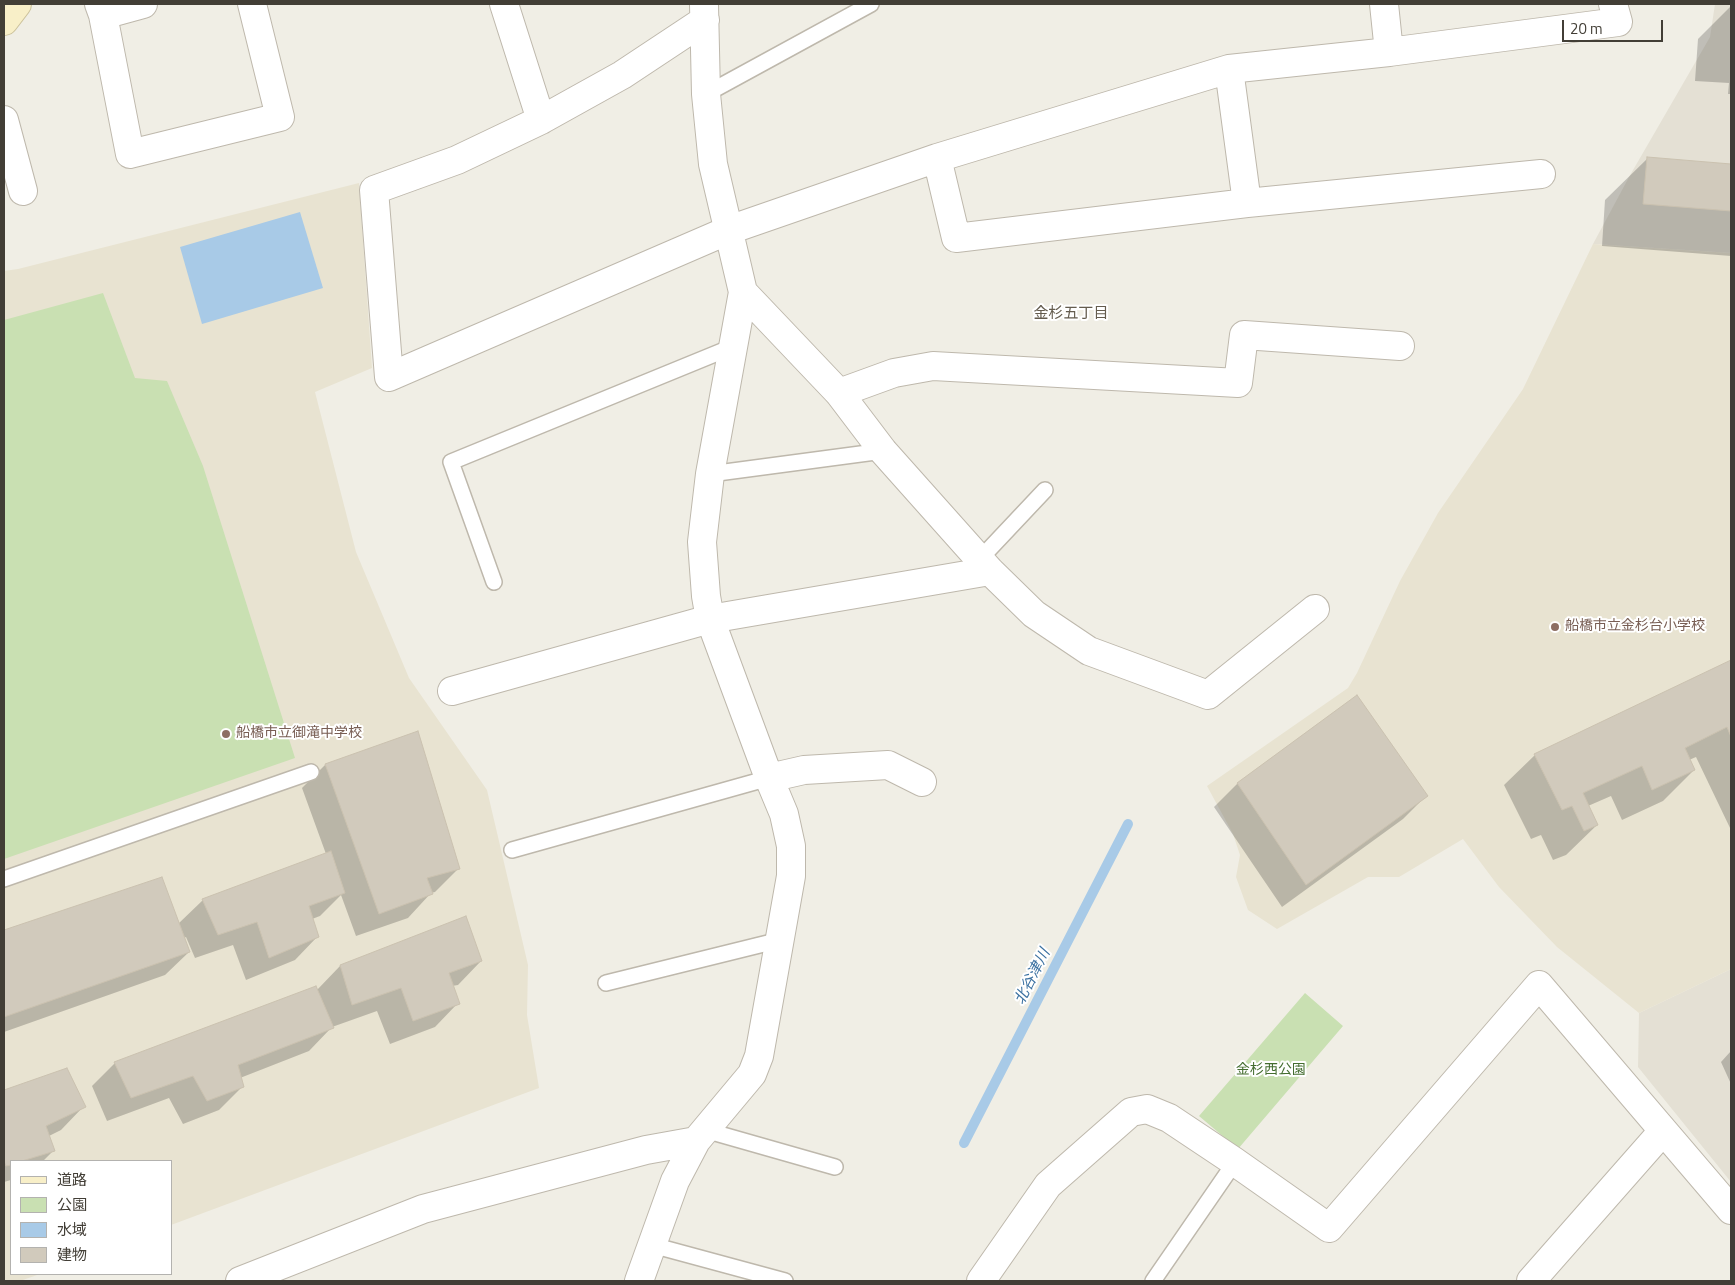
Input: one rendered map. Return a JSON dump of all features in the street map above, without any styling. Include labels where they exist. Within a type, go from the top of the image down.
[{"type":"main road","points":[[4,21],[17,4]]},
{"type":"street","points":[[143,4],[101,9],[130,154],[280,117],[252,4]]},
{"type":"street","points":[[504,4],[541,120]]},
{"type":"street","points":[[1384,4],[1389,52]]},
{"type":"street","points":[[705,12],[622,75],[541,120],[457,160],[374,190],[389,377],[729,230],[937,158],[1229,69],[1389,52],[1618,22],[1613,4]]},
{"type":"street","points":[[639,1281],[676,1181],[700,1135],[752,1074],[759,1056],[791,876],[791,846],[784,814],[710,619],[706,596],[702,542],[710,474],[743,292],[713,164],[706,94],[705,12]]},
{"type":"street","points":[[1229,69],[1247,203]]},
{"type":"street","points":[[4,120],[23,191]]},
{"type":"street","points":[[937,158],[956,238],[1247,203],[1541,174]]},
{"type":"street","points":[[743,292],[839,393],[883,451],[985,565],[1034,614],[1089,651],[1208,695],[1315,609]]},
{"type":"street","points":[[839,393],[894,373],[932,366],[1238,383],[1244,335],[1400,346]]},
{"type":"street","points":[[452,691],[710,619],[985,565]]},
{"type":"street","points":[[769,778],[804,770],[888,765],[922,782]]},
{"type":"street","points":[[981,1281],[1048,1184],[1131,1112],[1147,1109],[1169,1118],[1329,1228],[1539,985],[1731,1210]]},
{"type":"street","points":[[1531,1281],[1663,1131]]},
{"type":"street","points":[[240,1281],[422,1209],[700,1135]]},
{"type":"lane","points":[[706,94],[871,4]]},
{"type":"lane","points":[[494,582],[451,462],[732,347]]},
{"type":"lane","points":[[710,474],[883,451]]},
{"type":"lane","points":[[985,565],[1045,490]]},
{"type":"lane","points":[[4,879],[311,772]]},
{"type":"lane","points":[[512,850],[769,778]]},
{"type":"lane","points":[[606,983],[780,940]]},
{"type":"lane","points":[[700,1135],[835,1167]]},
{"type":"lane","points":[[1153,1281],[1235,1162]]},
{"type":"lane","points":[[652,1245],[785,1281]]},
{"type":"shaded area","points":[[1715,4],[1731,4],[1731,253],[1593,244],[1629,177],[1710,37]]},
{"type":"shaded area","name":"船橋市立御滝中学校","points":[[359,183],[372,368],[315,392],[356,552],[409,678],[487,790],[528,965],[527,1015],[539,1088],[172,1225],[172,1160],[10,1160],[10,1275],[37,1275],[20,1281],[4,1281],[4,271]]},
{"type":"shaded area","name":"船橋市立金杉台小学校","points":[[1593,244],[1731,253],[1731,969],[1639,1013],[1557,947],[1499,887],[1463,839],[1399,877],[1368,877],[1277,929],[1248,910],[1236,877],[1240,855],[1233,834],[1207,786],[1348,688],[1357,673],[1400,581],[1438,513],[1523,389]]},
{"type":"shaded area","points":[[1731,969],[1731,1182],[1638,1067],[1639,1013]]},
{"type":"green space","points":[[103,293],[135,378],[167,381],[203,466],[295,758],[4,859],[4,320]]},
{"type":"green space","name":"金杉西公園","points":[[1305,993],[1343,1026],[1238,1149],[1199,1116]]},
{"type":"water","points":[[300,212],[323,288],[202,324],[180,247]]},
{"type":"building","points":[[1647,157],[1731,164],[1731,211],[1643,204]]},
{"type":"building","points":[[1731,660],[1731,737],[1727,727],[1685,748],[1695,770],[1652,790],[1642,766],[1583,793],[1598,825],[1584,831],[1572,806],[1562,810],[1534,754]]},
{"type":"building","points":[[1357,695],[1428,796],[1306,885],[1237,783]]},
{"type":"building","points":[[418,731],[460,869],[427,878],[433,894],[379,914],[325,764]]},
{"type":"building","points":[[331,851],[345,893],[309,906],[319,937],[269,958],[257,922],[218,935],[202,899]]},
{"type":"building","points":[[162,877],[190,952],[4,1017],[4,930]]},
{"type":"building","points":[[466,916],[482,961],[449,973],[460,1004],[413,1021],[401,988],[352,1005],[340,965]]},
{"type":"building","points":[[316,986],[334,1028],[238,1065],[244,1087],[207,1101],[193,1076],[131,1098],[114,1062]]},
{"type":"building","points":[[67,1068],[86,1107],[46,1126],[55,1151],[25,1160],[10,1160],[10,1165],[6,1166],[4,1161],[4,1090]]},
{"type":"waterway","name":"北谷津川","points":[[964,1143],[1128,824]]},
{"type":"place","name":"船橋市立金杉台小学校","points":[[1555,627]]},
{"type":"place","name":"船橋市立御滝中学校","points":[[226,734]]},
{"type":"district","name":"金杉五丁目","points":[[1071,314]]}]
